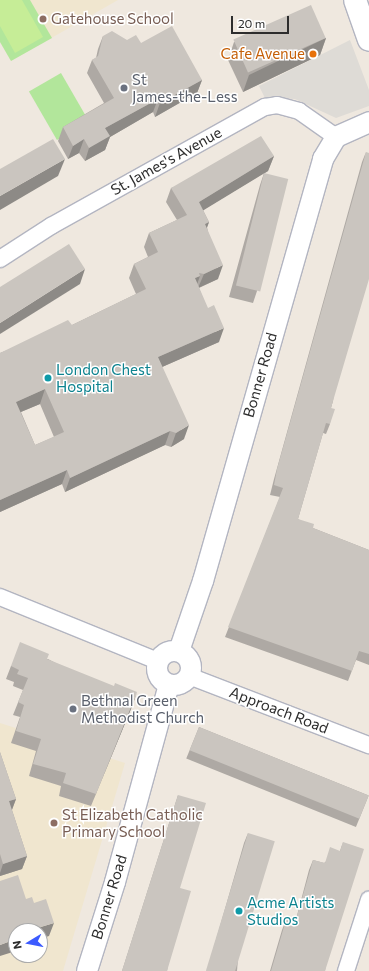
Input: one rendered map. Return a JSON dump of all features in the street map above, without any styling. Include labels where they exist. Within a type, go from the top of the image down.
[{"type":"main road","points":[[355,0],[369,40]]},
{"type":"street","name":"St. James's Avenue","points":[[0,259],[51,226],[265,107],[277,105],[299,111],[336,137]]},
{"type":"street","points":[[336,137],[369,122]]},
{"type":"street","name":"Bonner Road","points":[[179,651],[203,581],[322,163],[336,137]]},
{"type":"street","points":[[0,597],[158,661]]},
{"type":"street","points":[[179,651],[189,659],[191,666],[189,676],[182,684],[169,685],[159,677],[158,661],[165,653],[179,651]]},
{"type":"street","name":"Approach Road","points":[[189,676],[369,745]]},
{"type":"street","name":"Bonner Road","points":[[87,971],[111,892],[169,685]]},
{"type":"street","points":[[346,971],[369,900]]},
{"type":"shaded area","name":"Gatehouse School","points":[[0,0],[118,0],[11,61],[0,42]]},
{"type":"shaded area","points":[[350,40],[369,90],[369,106],[336,118],[295,99],[265,98],[259,86]]},
{"type":"shaded area","name":"St Elizabeth Catholic Primary School","points":[[0,723],[125,763],[63,971],[0,971]]},
{"type":"green space","points":[[0,0],[30,0],[52,38],[11,61],[0,42]]},
{"type":"green space","points":[[0,0],[22,0],[43,37],[15,53],[0,26]]},
{"type":"green space","points":[[61,73],[89,121],[57,140],[29,92]]},
{"type":"building","points":[[311,5],[326,38],[248,72],[233,40]]},
{"type":"building","points":[[172,26],[202,80],[160,103],[158,99],[105,128],[110,136],[89,148],[84,139],[73,146],[63,127],[114,98],[92,60],[98,56],[103,36],[112,31],[127,40],[136,35],[141,43]]},
{"type":"building","name":"London Chest Hospital","points":[[261,136],[274,156],[199,202],[209,222],[205,224],[223,265],[204,274],[199,273],[200,276],[195,278],[208,308],[214,305],[224,328],[158,357],[189,425],[176,433],[170,431],[70,478],[67,470],[0,500],[0,353],[68,320],[72,325],[146,289],[134,264],[158,252],[149,233],[187,215],[171,188]],"holes":[[[45,389],[64,432],[35,445],[16,402]]]},
{"type":"building","points":[[53,139],[65,159],[0,196],[0,169]]},
{"type":"building","points":[[366,152],[369,153],[369,279],[331,408],[335,409],[330,424],[326,423],[298,519],[314,524],[313,528],[369,550],[369,654],[359,651],[352,671],[228,627],[283,488],[274,485],[277,469]]},
{"type":"building","points":[[264,173],[288,179],[260,292],[236,286]]},
{"type":"building","points":[[69,244],[85,269],[0,323],[0,287]]},
{"type":"building","points":[[20,642],[49,654],[47,659],[114,686],[115,683],[137,692],[96,794],[63,783],[66,773],[33,764],[41,739],[16,731],[24,705],[18,702],[28,678],[17,674],[19,670],[11,666]]},
{"type":"building","points":[[199,727],[369,796],[359,819],[190,750]]},
{"type":"building","points":[[0,752],[16,799],[9,801],[27,856],[3,864],[0,854]]},
{"type":"building","points":[[178,795],[206,803],[180,888],[191,891],[167,971],[122,971]]},
{"type":"building","name":"Acme Artists Studios","points":[[248,833],[275,841],[235,971],[206,971]]},
{"type":"building","points":[[343,842],[364,849],[325,971],[271,971],[286,920],[295,923],[313,860],[325,863],[330,847],[340,851]]},
{"type":"building","points":[[18,875],[26,899],[32,897],[34,903],[46,899],[54,923],[48,925],[48,923],[8,923],[8,942],[0,945],[0,881]]},
{"type":"place","name":"Gatehouse School","points":[[43,19]]},
{"type":"place","name":"Cafe Avenue","points":[[313,54]]},
{"type":"place","name":"St James-the-Less","points":[[124,88]]},
{"type":"place","name":"London Chest Hospital","points":[[48,378]]},
{"type":"place","name":"Bethnal Green Methodist Church","points":[[73,709]]},
{"type":"place","name":"St Elizabeth Catholic Primary School","points":[[54,823]]},
{"type":"place","name":"Acme Artists Studios","points":[[239,911]]}]
